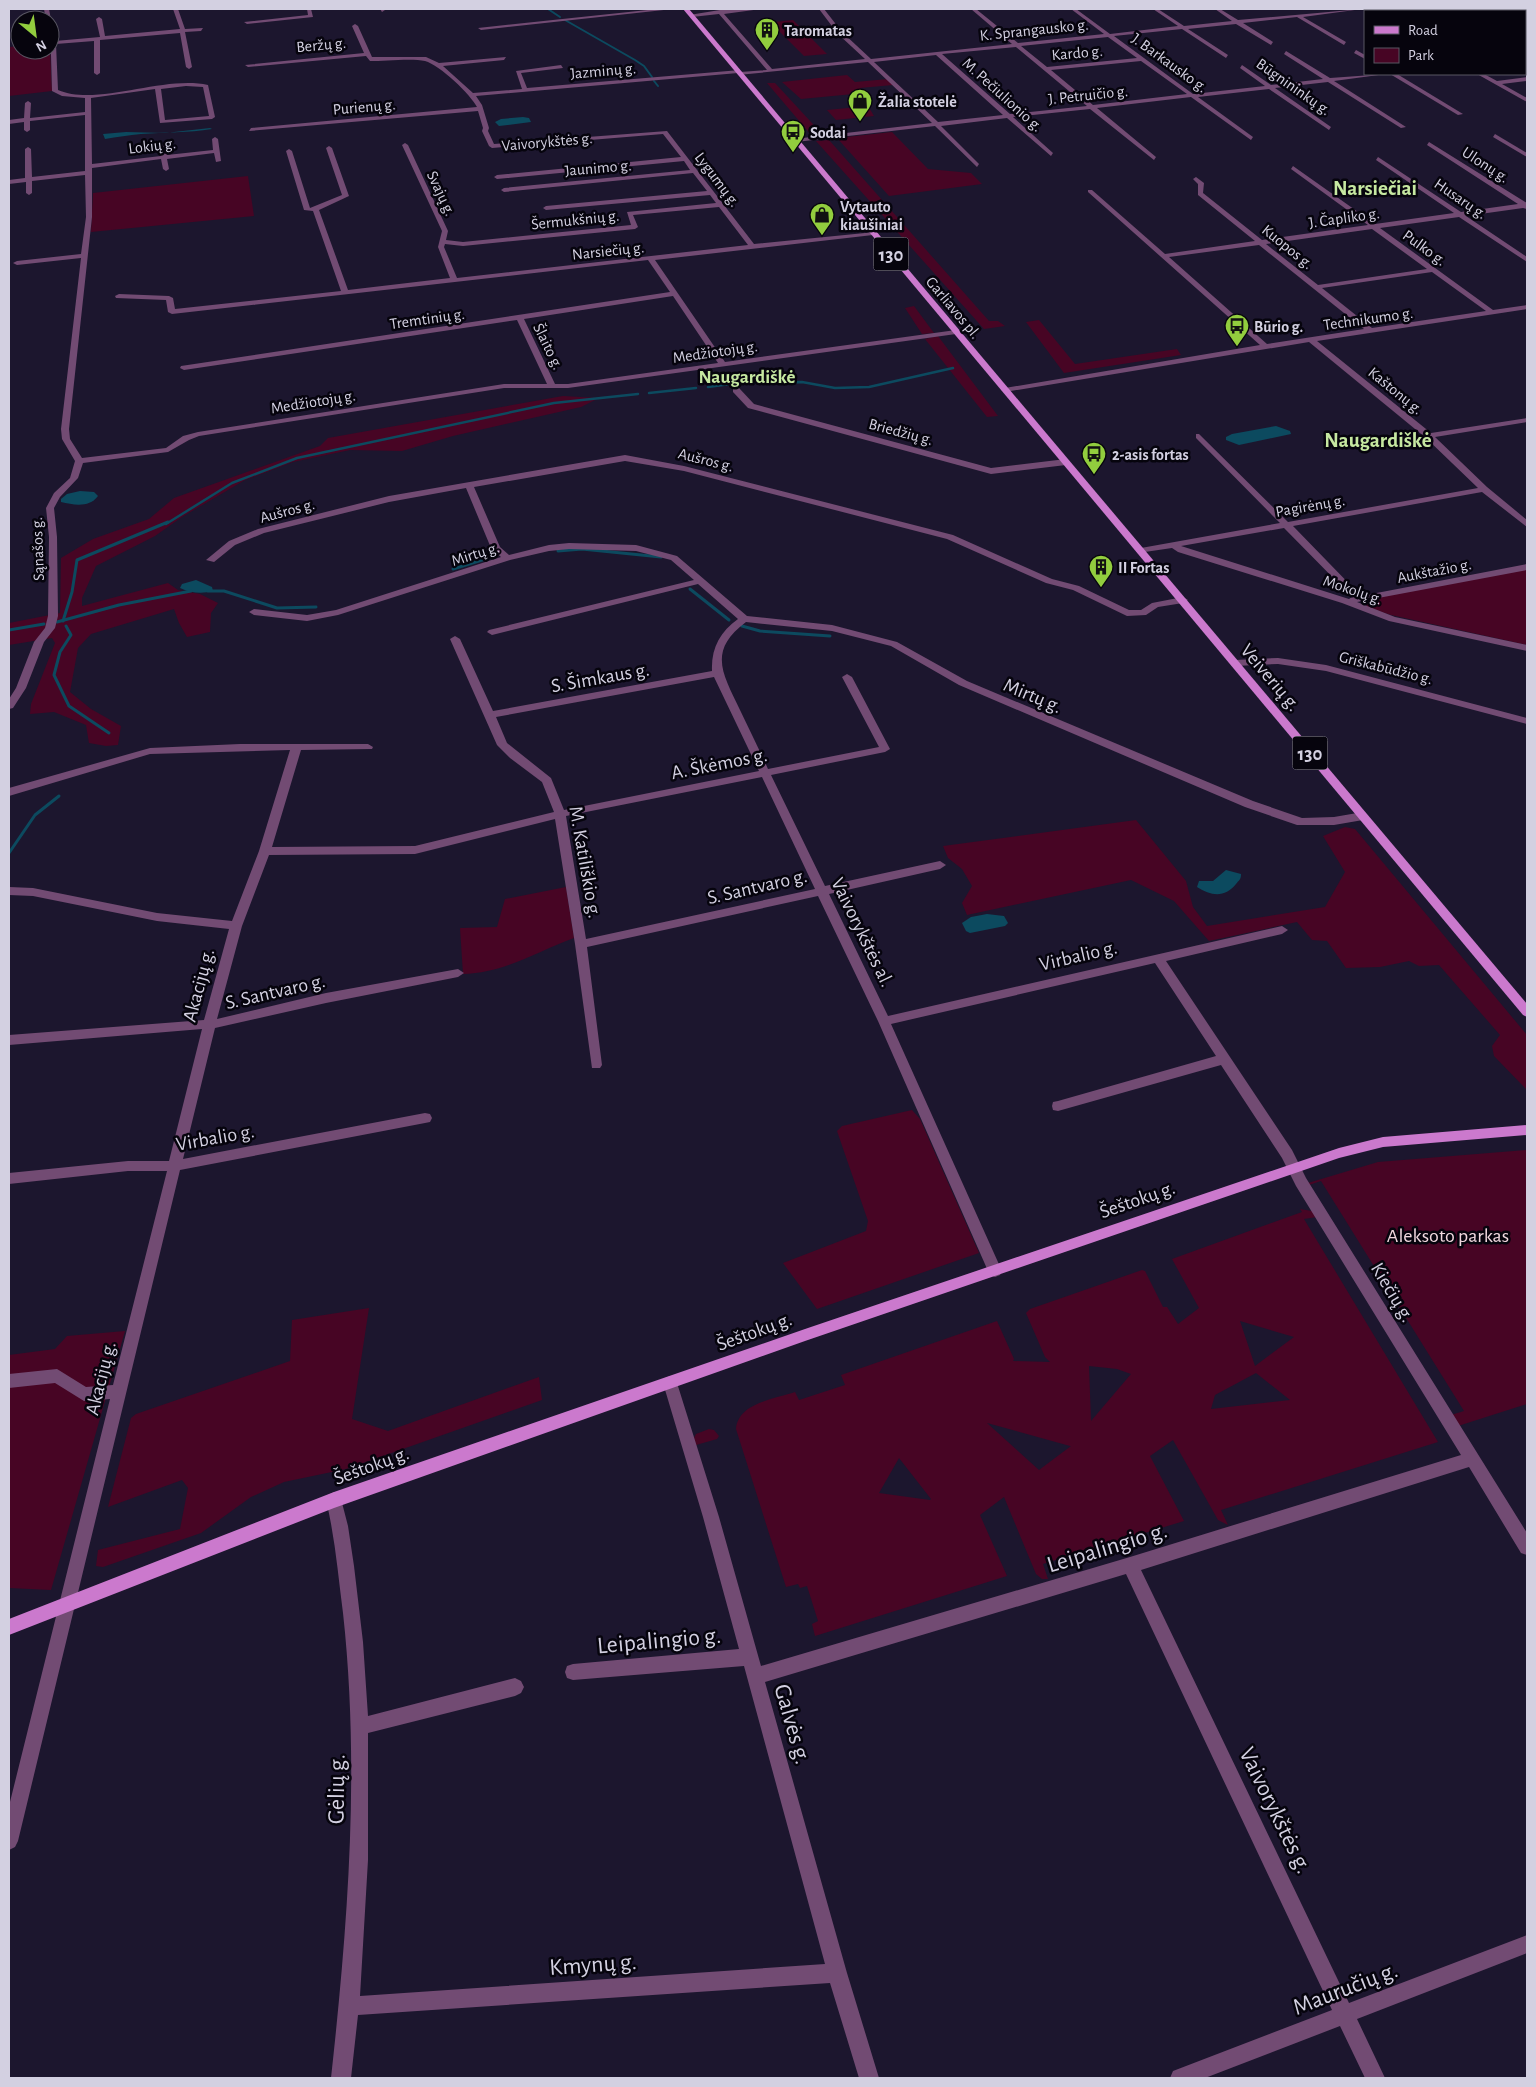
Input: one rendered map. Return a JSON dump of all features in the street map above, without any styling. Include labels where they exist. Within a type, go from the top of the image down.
[{"type":"main road","name":"130","points":[[686,9],[692,15]]},
{"type":"main road","name":"Garliavos pl.","points":[[692,15],[1005,390]]},
{"type":"main road","name":"Veiverių g.","points":[[1005,390],[1184,600],[1234,663],[1527,1012]]},
{"type":"main road","name":"Šeštokų g.","points":[[9,1627],[334,1500],[1339,1153],[1383,1142],[1527,1130]]},
{"type":"street","points":[[175,9],[183,31],[190,67]]},
{"type":"street","points":[[247,22],[311,16],[309,9]]},
{"type":"street","points":[[481,28],[670,9]]},
{"type":"street","points":[[692,15],[759,9]]},
{"type":"street","points":[[821,9],[834,27],[937,124],[977,165]]},
{"type":"street","points":[[974,9],[1015,45],[1154,158]]},
{"type":"street","name":"J. Barkausko g.","points":[[1073,9],[1251,138]]},
{"type":"street","points":[[1156,9],[1226,56]]},
{"type":"street","points":[[1218,9],[1271,43]]},
{"type":"street","name":"K. Sprangausko g.","points":[[739,72],[1360,9]]},
{"type":"street","points":[[720,12],[771,70]]},
{"type":"street","points":[[1297,15],[1344,43]]},
{"type":"street","points":[[97,73],[100,39],[99,19]]},
{"type":"street","points":[[355,26],[366,54]]},
{"type":"street","points":[[60,42],[201,30]]},
{"type":"street","points":[[1356,52],[1364,56]]},
{"type":"street","name":"M. Pečiulionio g.","points":[[937,53],[1051,154]]},
{"type":"street","points":[[1286,53],[1403,127]]},
{"type":"street","name":"Beržų g.","points":[[248,65],[366,54],[370,60],[426,59],[438,65]]},
{"type":"street","points":[[438,65],[504,58]]},
{"type":"street","name":"Kardo g.","points":[[1045,69],[1142,59]]},
{"type":"street","points":[[53,60],[55,91],[62,94],[88,96],[158,88],[204,85],[206,86],[212,117],[162,122],[158,88]]},
{"type":"street","name":"Vaivorykštės g.","points":[[438,65],[470,95],[480,109],[486,128],[485,131],[492,146],[660,131]]},
{"type":"street","points":[[525,90],[518,72],[561,67]]},
{"type":"street","name":"Būgnininkų g.","points":[[1242,67],[1329,128]]},
{"type":"street","name":"Jazminų g.","points":[[470,95],[739,72]]},
{"type":"street","name":"J. Petruičio g.","points":[[796,140],[1374,75]]},
{"type":"street","points":[[1395,75],[1460,114]]},
{"type":"street","points":[[1482,75],[1527,100]]},
{"type":"street","points":[[1496,83],[1527,79]]},
{"type":"street","points":[[79,461],[66,439],[65,429],[89,217],[88,96]]},
{"type":"street","points":[[27,130],[28,103]]},
{"type":"street","name":"Purienų g.","points":[[251,130],[480,109]]},
{"type":"street","points":[[9,122],[88,113]]},
{"type":"street","name":"Lygumų g.","points":[[660,131],[670,137],[753,247]]},
{"type":"street","points":[[1495,136],[1527,155]]},
{"type":"street","points":[[215,139],[218,161]]},
{"type":"street","name":"Ulonų g.","points":[[1429,144],[1526,206]]},
{"type":"street","name":"Svajų g.","points":[[405,145],[445,231],[441,247],[455,281]]},
{"type":"street","points":[[162,146],[166,169]]},
{"type":"street","points":[[289,151],[307,210],[315,209],[346,196],[329,148]]},
{"type":"street","points":[[28,149],[29,193]]},
{"type":"street","name":"Lokių g.","points":[[9,182],[164,157],[217,151]]},
{"type":"street","points":[[497,177],[685,159]]},
{"type":"street","name":"Husarų g.","points":[[1378,159],[1527,260]]},
{"type":"street","name":"Pulko g.","points":[[1293,168],[1493,313]]},
{"type":"street","name":"Jaunimo g.","points":[[504,190],[695,172]]},
{"type":"street","name":"Kuopos g.","points":[[1196,179],[1201,183],[1200,194],[1371,331]]},
{"type":"street","points":[[1090,191],[1266,347]]},
{"type":"street","points":[[546,208],[711,192]]},
{"type":"street","name":"Šermukšnių g.","points":[[442,242],[464,244],[635,227],[629,213],[720,205]]},
{"type":"street","name":"J. Čapliko g.","points":[[1165,256],[1526,206]]},
{"type":"street","points":[[315,209],[345,293]]},
{"type":"street","name":"Narsiečių g.","points":[[119,296],[169,298],[172,312],[873,233]]},
{"type":"street","points":[[17,263],[84,256]]},
{"type":"street","points":[[651,259],[722,365]]},
{"type":"street","points":[[1318,288],[1433,270]]},
{"type":"street","name":"Tremtinių g.","points":[[184,368],[674,294]]},
{"type":"street","name":"Technikumo g.","points":[[1005,390],[1527,307]]},
{"type":"street","name":"Šlaito g.","points":[[520,318],[552,386]]},
{"type":"street","name":"Medžiotojų g.","points":[[79,461],[168,450],[186,438],[198,434],[504,386],[568,386],[956,332]]},
{"type":"street","name":"Kaštonų g.","points":[[1311,340],[1429,436],[1484,489],[1527,524]]},
{"type":"street","name":"Briedžių g.","points":[[736,390],[751,406],[990,471],[1066,462]]},
{"type":"street","points":[[1429,436],[1527,420]]},
{"type":"street","points":[[1199,436],[1360,599]]},
{"type":"street","name":"Aušros g.","points":[[211,560],[232,543],[261,531],[389,499],[625,458],[654,462],[950,537],[1049,581],[1076,588],[1127,613],[1143,613],[1155,605],[1184,600]]},
{"type":"street","name":"Sąnašos g.","points":[[9,706],[21,688],[39,642],[50,628],[53,616],[53,537],[50,508],[58,494],[74,481],[79,461]]},
{"type":"street","points":[[469,485],[496,548],[508,558]]},
{"type":"street","name":"Pagirėnų g.","points":[[1141,551],[1484,489]]},
{"type":"street","name":"Mokolų g.","points":[[1173,545],[1181,550],[1345,601],[1392,619],[1527,648]]},
{"type":"street","name":"Mirtų g.","points":[[254,612],[307,618],[338,612],[508,558],[569,546],[636,548],[674,558],[744,619],[832,628],[894,644],[918,660],[978,690],[1249,804],[1301,822],[1334,821],[1363,816]]},
{"type":"street","name":"Aukštažio g.","points":[[1345,601],[1527,568]]},
{"type":"street","points":[[492,632],[700,581]]},
{"type":"street","name":"Vaivorykštės al.","points":[[744,619],[729,629],[717,650],[717,673],[884,1021],[995,1271]]},
{"type":"street","name":"M. Katiliškio g.","points":[[455,639],[502,745],[547,780],[560,814],[581,944],[596,1065]]},
{"type":"street","name":"Griškabūdžio g.","points":[[1234,663],[1278,661],[1326,668],[1527,721]]},
{"type":"street","name":"S. Šimkaus g.","points":[[490,715],[717,673]]},
{"type":"street","name":"A. Škėmos g.","points":[[560,814],[885,749],[848,677]]},
{"type":"street","points":[[9,792],[150,750],[368,746]]},
{"type":"street","name":"Akacijų g.","points":[[9,1841],[209,1024],[236,926],[265,851],[296,748]]},
{"type":"street","points":[[265,851],[415,850],[560,814]]},
{"type":"street","name":"S. Santvaro g.","points":[[581,944],[940,865]]},
{"type":"street","name":"Akacijų g.","points":[[9,891],[33,892],[157,917],[236,926]]},
{"type":"street","name":"Virbalio g.","points":[[884,1021],[1282,930]]},
{"type":"street","name":"Kiečių g.","points":[[1158,958],[1294,1168],[1471,1459],[1527,1547]]},
{"type":"street","name":"S. Santvaro g.","points":[[9,1040],[223,1023],[326,998],[458,973]]},
{"type":"street","points":[[1058,1106],[1224,1059]]},
{"type":"street","name":"Virbalio g.","points":[[9,1178],[128,1166],[175,1166],[426,1118]]},
{"type":"street","points":[[9,1381],[56,1376],[84,1394],[118,1392]]},
{"type":"street","name":"Galvės g.","points":[[670,1383],[711,1517],[837,1973],[869,2078]]},
{"type":"street","name":"Leipalingio g.","points":[[755,1676],[1130,1565],[1471,1459]]},
{"type":"street","name":"Gėlių g.","points":[[334,1500],[342,1544],[354,1636],[361,1726],[362,1807],[351,2006],[342,2078]]},
{"type":"street","name":"Vaivorykštės g.","points":[[1130,1565],[1375,2078]]},
{"type":"street","name":"Leipalingio g.","points":[[573,1672],[749,1657]]},
{"type":"street","points":[[361,1726],[515,1687]]},
{"type":"street","name":"Mauručių g.","points":[[1180,2078],[1527,1944]]},
{"type":"street","name":"Kmynų g.","points":[[351,2006],[837,1973]]},
{"type":"green space","points":[[793,20],[827,54],[804,56],[778,30],[763,32],[755,24]]},
{"type":"green space","points":[[9,47],[10,60],[51,60],[52,91],[9,96]]},
{"type":"green space","points":[[847,75],[855,82],[888,79],[893,85],[860,88],[864,93],[801,99],[782,82]]},
{"type":"green space","points":[[767,83],[775,83],[823,135],[812,136]]},
{"type":"green space","points":[[868,106],[874,116],[836,120],[827,110]]},
{"type":"green space","points":[[892,132],[928,169],[971,173],[982,184],[889,196],[837,138]]},
{"type":"green space","points":[[829,140],[989,321],[998,321],[1005,326],[984,329],[816,141]]},
{"type":"green space","points":[[248,176],[254,216],[91,232],[93,193]]},
{"type":"green space","points":[[914,306],[934,333],[922,334],[905,308]]},
{"type":"green space","points":[[1039,320],[1075,364],[1177,349],[1181,355],[1064,373],[1026,322]]},
{"type":"green space","points":[[938,336],[998,416],[987,417],[925,339]]},
{"type":"green space","points":[[563,396],[599,398],[581,407],[453,436],[402,451],[350,450],[293,462],[245,480],[182,517],[155,536],[96,566],[82,598],[82,606],[168,583],[178,590],[200,594],[218,603],[211,613],[210,632],[187,637],[174,609],[91,634],[78,648],[70,692],[91,709],[121,726],[118,745],[106,746],[89,743],[86,725],[54,712],[30,714],[31,704],[55,643],[52,638],[9,645],[9,623],[60,613],[61,558],[93,539],[149,519],[174,498],[320,446],[328,438]]},
{"type":"green space","points":[[1527,569],[1527,645],[1391,615],[1367,607],[1366,601],[1372,598]]},
{"type":"green space","points":[[1136,820],[1186,881],[1193,907],[1207,926],[1325,907],[1345,872],[1323,836],[1345,827],[1355,829],[1527,1035],[1527,1090],[1494,1056],[1492,1046],[1500,1035],[1439,965],[1419,966],[1409,961],[1380,967],[1346,968],[1327,941],[1312,940],[1297,922],[1209,941],[1174,901],[1131,880],[967,915],[962,903],[972,886],[962,869],[948,858],[943,846]]},
{"type":"green space","points":[[566,887],[574,938],[506,966],[478,973],[463,974],[460,928],[497,927],[505,899]]},
{"type":"green space","points":[[912,1110],[920,1119],[979,1253],[817,1309],[783,1263],[866,1231],[868,1221],[837,1131],[842,1126]]},
{"type":"green space","name":"Aleksoto parkas","points":[[1527,1150],[1527,1404],[1458,1426],[1451,1415],[1464,1411],[1321,1181],[1309,1185],[1308,1183],[1378,1162]]},
{"type":"green space","points":[[1300,1209],[1312,1211],[1317,1217],[1304,1219],[1438,1442],[1221,1510],[1228,1525],[1218,1520],[1173,1440],[1150,1456],[1184,1521],[1043,1564],[1048,1579],[1042,1579],[1036,1574],[1004,1497],[980,1515],[1007,1576],[815,1636],[812,1624],[818,1621],[807,1586],[800,1588],[798,1584],[786,1587],[736,1429],[738,1420],[743,1413],[758,1403],[795,1392],[799,1400],[845,1385],[841,1375],[997,1321],[1014,1359],[1013,1361],[1050,1362],[1045,1357],[1026,1313],[1030,1309],[1142,1270],[1145,1271],[1163,1307],[1167,1307],[1178,1324],[1199,1308],[1172,1259],[1302,1212]],"holes":[[[1240,1321],[1294,1337],[1255,1366]],[[1089,1366],[1117,1369],[1131,1374],[1091,1421]],[[1256,1373],[1290,1400],[1211,1409],[1215,1395]],[[987,1423],[1070,1446],[1039,1470]],[[899,1458],[931,1499],[879,1493]]]},
{"type":"green space","points":[[369,1308],[352,1419],[388,1431],[539,1377],[542,1400],[346,1469],[284,1482],[251,1497],[201,1533],[103,1567],[96,1566],[98,1550],[180,1529],[188,1488],[182,1480],[108,1507],[131,1418],[136,1414],[290,1361],[292,1320]]},
{"type":"green space","points":[[125,1331],[51,1590],[9,1588],[9,1355],[55,1349],[67,1336]]},
{"type":"green space","points":[[709,1429],[714,1430],[719,1436],[717,1439],[696,1445],[694,1438],[696,1434]]},
{"type":"water","points":[[529,118],[531,122],[499,126],[495,122],[501,119]]},
{"type":"water","points":[[210,128],[212,129],[194,131],[169,133]]},
{"type":"water","points":[[126,132],[160,133],[136,134],[105,139],[103,134]]},
{"type":"water","points":[[1276,426],[1290,431],[1291,434],[1239,445],[1226,440],[1226,437],[1232,434]]},
{"type":"water","points":[[80,491],[94,492],[98,496],[86,504],[76,505],[61,502],[61,499],[67,494]]},
{"type":"water","points":[[196,580],[212,587],[213,591],[196,592],[180,588],[182,584]]},
{"type":"water","points":[[1226,870],[1241,874],[1240,880],[1227,892],[1213,894],[1197,887],[1199,881],[1213,881]]},
{"type":"water","points":[[987,914],[1004,916],[1008,923],[1005,926],[970,933],[966,931],[962,923],[971,917]]},
{"type":"waterway","points":[[548,9],[560,17]]},
{"type":"waterway","points":[[565,20],[635,60],[644,66],[652,77]]},
{"type":"waterway","points":[[654,81],[658,86]]},
{"type":"waterway","points":[[736,383],[802,382],[835,388],[869,387],[953,368]]},
{"type":"waterway","points":[[708,387],[730,384]]},
{"type":"waterway","points":[[649,393],[696,388]]},
{"type":"waterway","points":[[166,524],[232,483],[297,458],[554,403],[638,394]]},
{"type":"waterway","points":[[63,620],[72,592],[77,560],[168,522]]},
{"type":"waterway","points":[[558,551],[582,549],[661,557]]},
{"type":"waterway","points":[[453,569],[485,559]]},
{"type":"waterway","points":[[690,589],[729,620]]},
{"type":"waterway","points":[[63,620],[119,605],[191,591]]},
{"type":"waterway","points":[[208,591],[224,591],[277,608],[316,607]]},
{"type":"waterway","points":[[57,622],[63,620]]},
{"type":"waterway","points":[[9,630],[44,624]]},
{"type":"waterway","points":[[66,626],[71,635],[60,652],[54,675],[69,706],[109,733]]},
{"type":"waterway","points":[[742,626],[760,631],[830,636]]},
{"type":"waterway","points":[[9,853],[35,815],[59,796]]},
{"type":"place","name":"Taromatas","points":[[767,51]]},
{"type":"place","name":"Žalia stotelė","points":[[860,122]]},
{"type":"place","name":"Sodai","points":[[793,153]]},
{"type":"place","name":"Vytauto kiaušiniai","points":[[822,236]]},
{"type":"place","name":"Būrio g.","points":[[1237,347]]},
{"type":"place","name":"2-asis fortas","points":[[1094,475]]},
{"type":"place","name":"II Fortas","points":[[1101,588]]},
{"type":"district","name":"Narsiečiai","points":[[1375,188]]},
{"type":"district","name":"Naugardiškė","points":[[747,376]]},
{"type":"district","name":"Naugardiškė","points":[[1378,440]]}]
